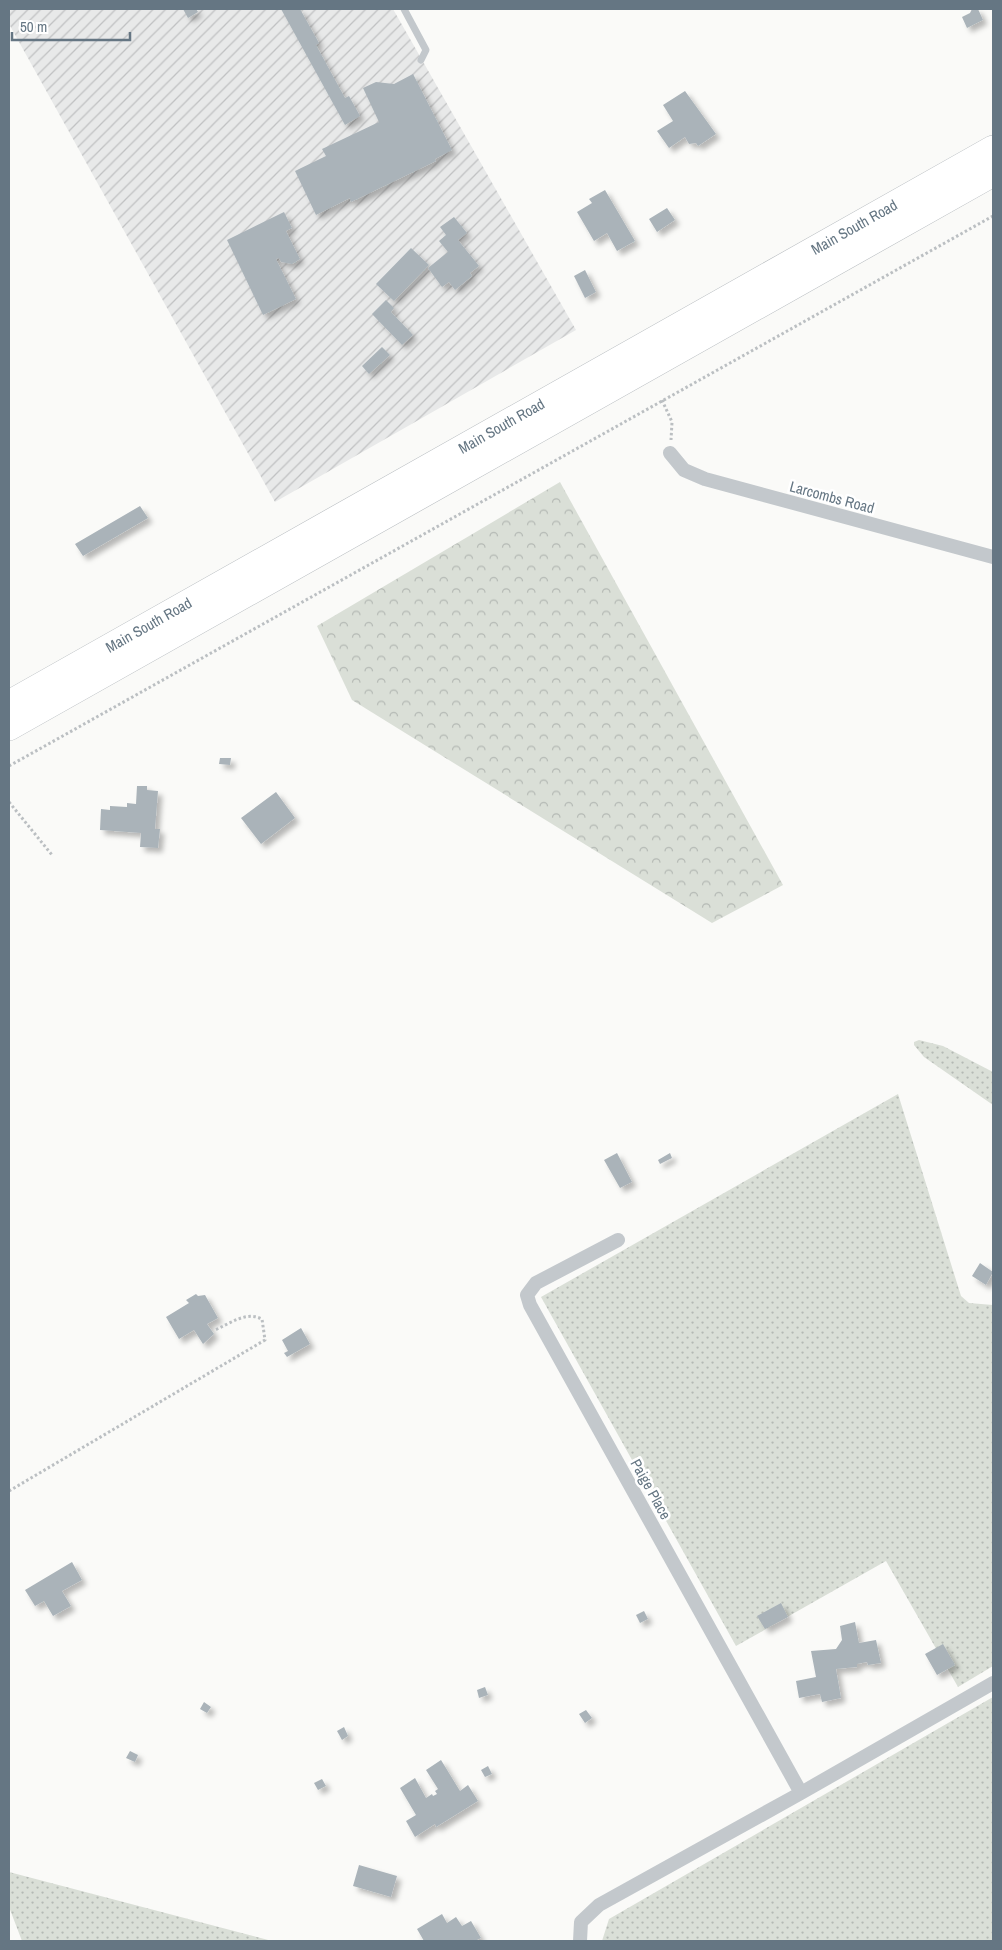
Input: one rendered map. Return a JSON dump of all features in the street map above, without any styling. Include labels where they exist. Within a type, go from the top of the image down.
[{"type":"highway","name":"Main South Road","points":[[9,704],[993,148]]},
{"type":"highway","name":"Main South Road","points":[[9,728],[993,174]]},
{"type":"street","name":"Larcombs Road","points":[[670,453],[684,470],[705,479],[993,557]]},
{"type":"street","name":"Paige Place","points":[[618,1240],[536,1283],[527,1295],[530,1305],[802,1793]]},
{"type":"street","points":[[580,1941],[581,1922],[599,1905],[802,1793],[993,1683]]},
{"type":"lane","points":[[404,9],[426,50],[421,60]]},
{"type":"path","points":[[9,766],[993,216]]},
{"type":"path","points":[[662,400],[672,422],[670,453]]},
{"type":"path","points":[[9,802],[52,855]]},
{"type":"path","points":[[9,1491],[265,1340],[262,1319],[254,1315],[244,1316],[215,1330]]},
{"type":"shaded area","points":[[13,9],[393,9],[576,330],[275,502],[9,24],[9,11]]},
{"type":"green space","points":[[560,482],[783,885],[712,923],[352,700],[317,626]]},
{"type":"green space","points":[[919,1040],[943,1046],[993,1072],[993,1105],[924,1057],[914,1045],[914,1042]]},
{"type":"green space","points":[[898,1094],[961,1296],[969,1303],[993,1305],[993,1666],[958,1687],[886,1561],[736,1646],[541,1297]]},
{"type":"green space","points":[[993,1697],[993,1941],[602,1941],[609,1919]]},
{"type":"green space","points":[[9,1872],[272,1941],[22,1941],[9,1907]]},
{"type":"building","points":[[183,9],[196,9],[198,12],[188,18]]},
{"type":"building","points":[[281,9],[300,9],[319,43],[316,45],[345,98],[349,96],[360,116],[345,125]]},
{"type":"building","points":[[972,9],[978,9],[983,20],[967,28],[962,17],[970,13]]},
{"type":"building","points":[[413,74],[452,150],[435,159],[436,161],[351,202],[350,198],[316,215],[295,171],[326,156],[322,149],[379,122],[363,88],[376,82],[394,84]]},
{"type":"building","points":[[685,91],[716,134],[698,146],[696,143],[689,144],[685,137],[669,148],[657,131],[673,121],[663,105]]},
{"type":"building","points":[[605,190],[635,241],[617,251],[607,233],[594,241],[577,212],[592,203],[589,199]]},
{"type":"building","points":[[667,208],[675,220],[657,232],[649,219]]},
{"type":"building","points":[[284,212],[292,228],[286,231],[300,259],[292,264],[281,262],[279,258],[276,259],[296,299],[263,315],[227,240]]},
{"type":"building","points":[[454,217],[467,233],[458,240],[479,266],[470,273],[472,276],[455,290],[449,282],[442,287],[428,268],[448,252],[439,241],[446,235],[440,227]]},
{"type":"building","points":[[411,248],[429,265],[394,301],[376,284]]},
{"type":"building","points":[[585,270],[596,292],[585,298],[574,276]]},
{"type":"building","points":[[386,300],[394,308],[391,312],[413,335],[402,345],[372,314]]},
{"type":"building","points":[[382,347],[390,355],[369,374],[362,366]]},
{"type":"building","points":[[140,506],[148,518],[83,556],[75,544]]},
{"type":"building","points":[[220,758],[231,758],[230,765],[219,764]]},
{"type":"building","points":[[137,786],[147,786],[147,790],[158,791],[155,829],[160,829],[158,848],[140,847],[141,833],[100,830],[101,809],[110,810],[110,806],[127,807],[127,803],[136,804]]},
{"type":"building","points":[[276,792],[295,818],[261,844],[241,818]]},
{"type":"building","points":[[617,1153],[632,1182],[620,1188],[604,1160]]},
{"type":"building","points":[[670,1153],[672,1158],[660,1164],[658,1160]]},
{"type":"building","points":[[980,1263],[993,1272],[986,1285],[972,1276]]},
{"type":"building","points":[[196,1294],[198,1296],[205,1295],[218,1318],[207,1324],[214,1334],[203,1344],[194,1330],[179,1339],[166,1317],[189,1303],[186,1300]]},
{"type":"building","points":[[301,1328],[310,1344],[287,1357],[284,1353],[288,1351],[282,1340]]},
{"type":"building","points":[[72,1562],[82,1580],[62,1591],[71,1606],[53,1616],[44,1601],[35,1606],[25,1590]]},
{"type":"building","points":[[781,1603],[788,1617],[765,1629],[757,1616]]},
{"type":"building","points":[[644,1611],[648,1619],[640,1623],[636,1615]]},
{"type":"building","points":[[855,1622],[859,1643],[876,1640],[881,1663],[868,1665],[867,1662],[857,1664],[857,1667],[836,1669],[841,1698],[822,1702],[820,1694],[799,1698],[796,1681],[816,1677],[811,1651],[836,1649],[842,1640],[840,1626]]},
{"type":"building","points":[[943,1644],[955,1665],[937,1675],[925,1654]]},
{"type":"building","points":[[485,1687],[488,1695],[479,1698],[477,1690]]},
{"type":"building","points":[[204,1702],[211,1707],[207,1713],[200,1709]]},
{"type":"building","points":[[586,1710],[592,1718],[585,1723],[579,1714]]},
{"type":"building","points":[[344,1727],[348,1736],[342,1740],[337,1731]]},
{"type":"building","points":[[130,1751],[138,1755],[135,1762],[126,1758]]},
{"type":"building","points":[[441,1760],[460,1791],[468,1785],[478,1801],[436,1827],[435,1824],[415,1837],[406,1821],[416,1815],[400,1788],[415,1778],[426,1798],[432,1794],[433,1796],[437,1794],[435,1791],[438,1789],[426,1770]]},
{"type":"building","points":[[488,1766],[492,1774],[485,1777],[481,1770]]},
{"type":"building","points":[[322,1779],[326,1786],[318,1790],[314,1783]]},
{"type":"building","points":[[359,1865],[397,1876],[391,1897],[353,1886]]},
{"type":"building","points":[[442,1914],[447,1923],[456,1917],[462,1926],[471,1921],[481,1938],[475,1941],[424,1941],[417,1929]]}]
